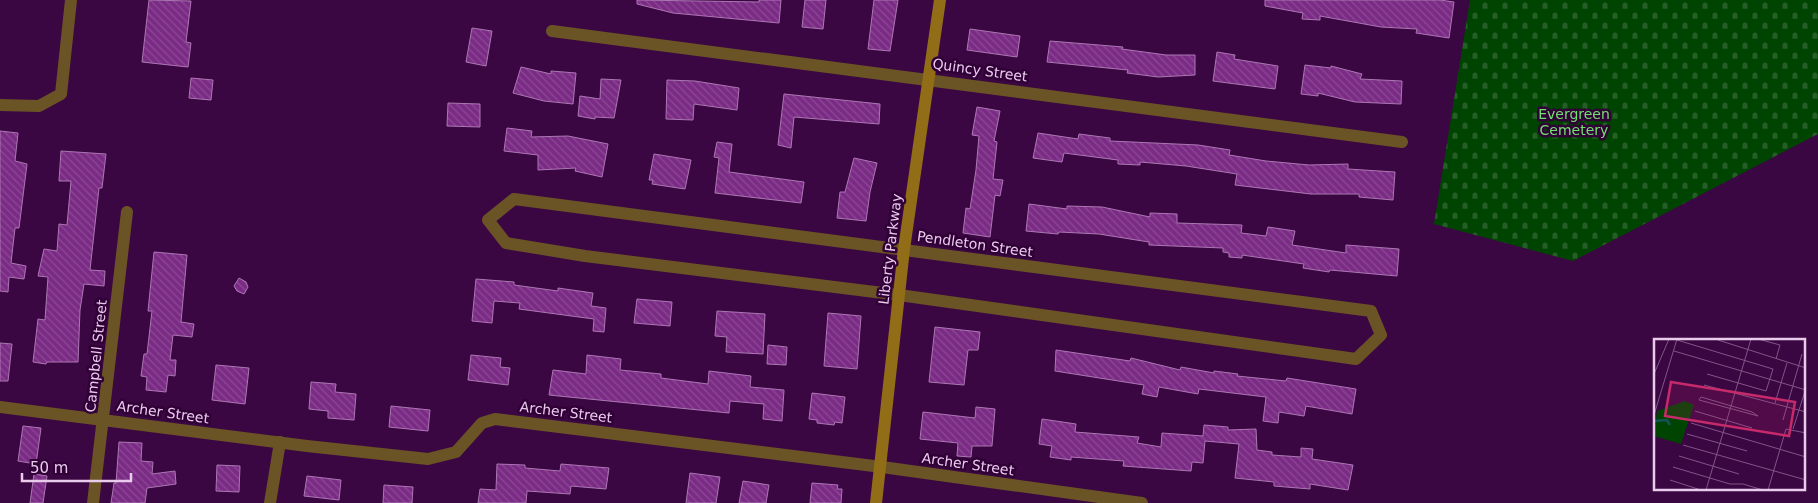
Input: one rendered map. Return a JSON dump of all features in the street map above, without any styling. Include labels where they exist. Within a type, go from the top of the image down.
[{"type":"street","points":[[0,105],[39,106],[61,94],[71,0]]},
{"type":"street","name":"Liberty Parkway","points":[[876,503],[882,467],[904,249],[940,0]]},
{"type":"street","name":"Quincy Street","points":[[552,31],[1402,142]]},
{"type":"street","name":"Pendleton Street","points":[[514,199],[904,249],[1371,311],[1381,335],[1356,359],[899,294],[585,256],[506,243],[488,220],[514,199]]},
{"type":"street","name":"Campbell Street","points":[[93,503],[127,212]]},
{"type":"street","name":"Archer Street","points":[[0,407],[428,459],[456,452],[482,423],[495,419],[882,467],[1142,503]]},
{"type":"street","points":[[270,503],[280,442]]},
{"type":"green space","name":"Evergreen Cemetery","points":[[1470,0],[1818,0],[1818,134],[1573,261],[1434,224]]},
{"type":"building","points":[[149,0],[191,1],[186,42],[191,43],[188,67],[142,62]]},
{"type":"building","points":[[637,0],[759,2],[759,0],[781,0],[779,23],[673,13],[637,4]]},
{"type":"building","points":[[805,0],[826,0],[823,29],[802,27]]},
{"type":"building","points":[[874,0],[898,0],[890,51],[868,49]]},
{"type":"building","points":[[1265,0],[1440,0],[1454,2],[1449,38],[1416,33],[1417,29],[1381,27],[1320,16],[1320,20],[1302,19],[1303,13],[1265,6]]},
{"type":"building","points":[[472,28],[492,31],[486,66],[466,62]]},
{"type":"building","points":[[970,29],[1020,36],[1017,57],[967,50]]},
{"type":"building","points":[[1050,41],[1123,47],[1122,49],[1166,55],[1195,55],[1195,75],[1158,77],[1127,73],[1128,70],[1047,62]]},
{"type":"building","points":[[1217,52],[1235,55],[1234,59],[1278,66],[1275,89],[1213,81]]},
{"type":"building","points":[[1305,65],[1331,68],[1331,66],[1362,74],[1360,79],[1402,81],[1401,104],[1355,102],[1318,93],[1318,96],[1301,94]]},
{"type":"building","points":[[521,67],[551,74],[551,71],[576,73],[573,104],[544,101],[513,93]]},
{"type":"building","points":[[191,78],[213,80],[211,100],[189,98]]},
{"type":"building","points":[[601,79],[621,80],[614,118],[595,117],[595,119],[578,116],[580,96],[600,99]]},
{"type":"building","points":[[667,80],[695,81],[739,88],[737,110],[694,104],[693,120],[666,119]]},
{"type":"building","points":[[784,94],[880,104],[879,124],[794,117],[791,148],[778,145]]},
{"type":"building","points":[[448,103],[480,104],[480,127],[447,126]]},
{"type":"building","points":[[977,107],[1000,111],[994,141],[997,142],[993,179],[1003,180],[1000,196],[995,195],[990,237],[963,233],[966,208],[970,209],[976,170],[979,136],[972,135]]},
{"type":"building","points":[[507,128],[532,131],[531,137],[568,136],[608,144],[602,177],[575,171],[576,168],[538,170],[538,155],[504,151]]},
{"type":"building","points":[[0,131],[18,133],[15,161],[27,164],[19,228],[15,228],[11,263],[26,266],[24,279],[9,277],[8,292],[0,291]]},
{"type":"building","points":[[1038,133],[1078,139],[1079,134],[1110,138],[1110,141],[1198,145],[1230,150],[1229,155],[1266,161],[1309,165],[1348,164],[1348,169],[1395,172],[1393,200],[1359,197],[1359,194],[1311,194],[1235,185],[1237,174],[1186,166],[1140,162],[1140,165],[1118,164],[1118,160],[1064,153],[1062,162],[1033,158]]},
{"type":"building","points":[[717,142],[732,144],[729,172],[804,182],[801,203],[715,193],[719,158],[714,157]]},
{"type":"building","points":[[61,151],[106,154],[102,188],[99,188],[90,270],[105,271],[104,286],[84,284],[80,310],[78,362],[47,362],[46,364],[33,362],[38,319],[45,320],[48,277],[38,276],[44,249],[57,251],[59,224],[67,225],[71,181],[59,181]]},
{"type":"building","points":[[654,154],[691,160],[685,189],[652,184],[653,180],[649,180]]},
{"type":"building","points":[[854,158],[877,163],[866,221],[837,218],[840,192],[845,192]]},
{"type":"building","points":[[1029,204],[1067,209],[1067,206],[1102,207],[1150,217],[1150,213],[1177,214],[1177,223],[1242,225],[1241,233],[1266,236],[1268,227],[1295,231],[1292,245],[1346,253],[1346,245],[1399,249],[1397,276],[1330,270],[1329,272],[1303,268],[1304,264],[1242,255],[1242,258],[1229,257],[1229,253],[1223,252],[1223,248],[1149,245],[1149,242],[1099,234],[1059,232],[1058,234],[1026,231]]},
{"type":"building","points":[[154,252],[187,255],[181,322],[194,324],[192,337],[173,335],[170,360],[176,360],[175,376],[168,375],[166,392],[146,390],[147,377],[141,376],[144,354],[147,354],[152,311],[148,311]]},
{"type":"building","points":[[239,278],[246,282],[248,287],[244,294],[237,291],[234,286]]},
{"type":"building","points":[[476,279],[514,282],[514,285],[558,291],[558,288],[593,293],[591,306],[606,308],[604,332],[593,331],[594,319],[519,309],[520,303],[494,301],[492,323],[472,321]]},
{"type":"building","points":[[637,299],[672,302],[670,326],[634,323]]},
{"type":"building","points":[[717,311],[765,314],[763,354],[726,352],[727,337],[715,336]]},
{"type":"building","points":[[828,313],[861,316],[857,369],[824,366]]},
{"type":"building","points":[[935,327],[980,332],[978,350],[968,350],[964,385],[929,382]]},
{"type":"building","points":[[0,343],[12,344],[8,381],[0,381]]},
{"type":"building","points":[[768,345],[787,347],[786,365],[767,364]]},
{"type":"building","points":[[1056,350],[1130,361],[1131,358],[1180,370],[1181,367],[1214,373],[1214,371],[1238,374],[1237,376],[1286,381],[1287,378],[1356,389],[1352,414],[1306,406],[1304,416],[1279,412],[1278,423],[1263,421],[1266,397],[1199,389],[1198,394],[1159,387],[1157,397],[1142,394],[1144,385],[1055,371]]},
{"type":"building","points":[[471,355],[501,358],[500,367],[510,368],[508,385],[468,380]]},
{"type":"building","points":[[587,355],[621,359],[620,370],[661,374],[661,378],[708,384],[709,371],[751,376],[750,387],[784,390],[782,421],[763,419],[764,404],[730,401],[729,413],[549,395],[553,370],[586,374]]},
{"type":"building","points":[[216,365],[249,368],[245,404],[212,400]]},
{"type":"building","points":[[311,382],[336,384],[335,392],[356,394],[354,420],[328,418],[328,411],[309,409]]},
{"type":"building","points":[[812,393],[845,397],[842,423],[835,422],[834,425],[817,423],[817,420],[809,419]]},
{"type":"building","points":[[391,406],[430,410],[428,431],[389,427]]},
{"type":"building","points":[[976,407],[995,409],[992,446],[972,446],[971,457],[957,456],[958,443],[920,439],[923,412],[975,418]]},
{"type":"building","points":[[1042,419],[1076,424],[1075,432],[1139,437],[1137,443],[1161,447],[1162,433],[1203,436],[1204,425],[1228,427],[1228,430],[1256,429],[1257,450],[1272,452],[1272,455],[1301,457],[1301,448],[1313,449],[1312,459],[1353,465],[1348,490],[1310,484],[1310,489],[1274,486],[1274,482],[1235,478],[1239,444],[1205,441],[1203,463],[1192,462],[1191,471],[1123,466],[1124,461],[1071,457],[1071,460],[1050,457],[1052,446],[1039,444]]},
{"type":"building","points":[[23,426],[41,428],[36,464],[18,461]]},
{"type":"building","points":[[119,442],[142,443],[141,461],[153,462],[152,474],[175,471],[176,484],[147,488],[145,503],[111,503],[114,483],[116,483]]},
{"type":"building","points":[[497,464],[525,465],[525,468],[560,471],[561,464],[609,468],[606,489],[571,486],[570,494],[527,491],[526,503],[478,503],[480,489],[496,490]]},
{"type":"building","points":[[217,465],[240,466],[239,492],[216,491]]},
{"type":"building","points":[[690,473],[720,477],[716,503],[686,503]]},
{"type":"building","points":[[34,474],[47,476],[43,503],[30,503]]},
{"type":"building","points":[[307,476],[341,480],[339,500],[304,496]]},
{"type":"building","points":[[743,481],[769,485],[766,503],[739,503]]},
{"type":"building","points":[[812,483],[838,485],[837,489],[842,489],[841,503],[810,503]]},
{"type":"building","points":[[384,485],[413,487],[412,503],[383,503]]}]
